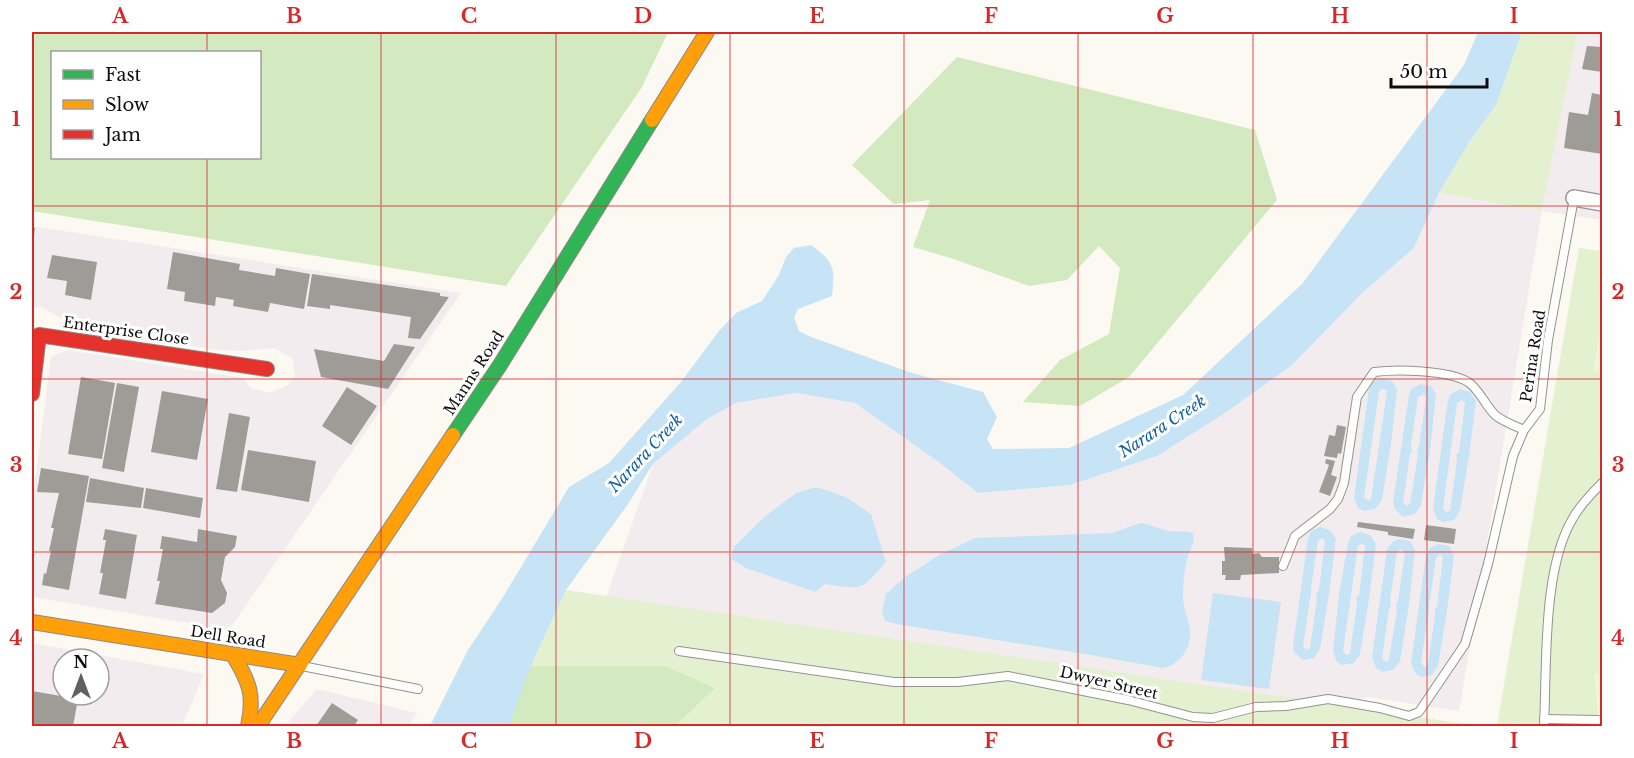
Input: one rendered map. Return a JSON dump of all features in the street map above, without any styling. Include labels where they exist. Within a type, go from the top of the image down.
[{"type":"main road","name":"Manns Road","points":[[258,726],[500,365],[707,32]]},
{"type":"main road","name":"Enterprise Close","points":[[32,393],[39,334],[267,369]]},
{"type":"main road","name":"Dell Road","points":[[32,622],[300,665]]},
{"type":"main road","points":[[233,655],[248,678],[253,692],[248,726]]},
{"type":"street","points":[[1574,198],[1602,203]]},
{"type":"lane","name":"Perina Road","points":[[1473,615],[1488,564],[1513,456],[1524,430],[1540,409],[1550,329],[1574,198]]},
{"type":"lane","points":[[1283,566],[1295,536],[1330,509],[1338,499],[1344,483],[1357,397],[1374,372],[1387,370],[1428,372],[1469,382],[1496,416],[1524,430]]},
{"type":"lane","points":[[1598,720],[1544,723],[1550,603],[1559,552],[1573,518],[1602,483]]},
{"type":"lane","name":"Dwyer Street","points":[[679,651],[894,681],[941,683],[1008,676],[1116,698],[1193,717],[1213,718],[1256,707],[1286,706],[1328,699],[1380,708],[1409,716],[1419,712],[1465,644],[1473,615]]},
{"type":"lane","name":"Dell Road","points":[[300,665],[418,689]]},
{"type":"shaded area","points":[[1578,32],[1602,32],[1602,220],[1542,211]]},
{"type":"shaded area","points":[[1439,193],[1542,211],[1459,711],[1367,697],[1317,726],[603,606],[653,464],[707,419],[736,403],[796,393],[855,403],[978,493],[1070,485],[1361,294],[1414,248]]},
{"type":"shaded area","points":[[32,226],[461,293],[229,630],[32,597],[32,504],[51,357],[68,350],[243,378],[251,388],[270,393],[288,385],[295,377],[293,359],[274,348],[245,351],[216,350],[77,327],[41,307],[32,308]]},
{"type":"shaded area","points":[[32,643],[54,647],[51,647],[51,707],[111,707],[111,657],[204,674],[182,726],[32,726]]},
{"type":"shaded area","points":[[317,689],[417,713],[408,726],[285,726]]},
{"type":"green space","points":[[32,32],[668,32],[642,87],[506,286],[32,211]]},
{"type":"green space","points":[[1522,32],[1578,32],[1542,211],[1439,193],[1468,144],[1496,105]]},
{"type":"green space","points":[[957,57],[1255,130],[1277,200],[1129,377],[1080,406],[1023,402],[1060,360],[1109,334],[1120,268],[1099,246],[1067,280],[1029,286],[913,247],[930,200],[894,204],[852,165]]},
{"type":"green space","points":[[1579,248],[1602,251],[1602,726],[1497,726]]},
{"type":"green space","points":[[1602,322],[1602,372],[1593,371]]},
{"type":"green space","points":[[566,590],[1479,726],[509,726],[530,668]]},
{"type":"green space","points":[[530,666],[665,666],[715,688],[675,726],[505,726]]},
{"type":"green space","points":[[1602,673],[1602,726],[1599,726],[1594,674]]},
{"type":"water","name":"Narara Creek","points":[[1478,32],[1522,32],[1496,105],[1468,144],[1439,193],[1414,248],[1361,294],[1292,365],[1225,413],[1157,456],[1070,485],[978,493],[855,403],[796,393],[736,403],[707,419],[653,464],[628,504],[566,590],[530,668],[509,726],[430,726],[468,650],[503,597],[569,487],[609,463],[681,382],[719,331],[736,313],[762,301],[779,275],[786,257],[794,248],[811,245],[825,256],[833,272],[832,296],[798,309],[794,317],[799,331],[912,373],[983,392],[997,417],[987,439],[993,449],[1069,448],[1183,395],[1302,284],[1464,65]]},
{"type":"water","points":[[1381,378],[1392,381],[1397,390],[1382,500],[1375,509],[1364,511],[1358,508],[1354,497],[1369,389],[1373,382]],"holes":[[[1385,389],[1387,392],[1371,499],[1368,501],[1364,497],[1379,392]]]},
{"type":"water","points":[[1421,384],[1431,386],[1436,395],[1421,505],[1415,514],[1403,517],[1395,509],[1393,502],[1409,395],[1412,388]],"holes":[[[1424,394],[1426,398],[1410,504],[1407,506],[1403,503],[1412,453],[1411,445],[1418,397]]]},
{"type":"water","points":[[1460,389],[1470,392],[1476,401],[1460,511],[1454,520],[1443,522],[1437,519],[1433,508],[1448,400],[1451,394]],"holes":[[[1462,400],[1465,403],[1450,510],[1447,512],[1443,509],[1457,403]]]},
{"type":"water","points":[[816,487],[846,497],[871,514],[886,562],[871,579],[855,587],[825,584],[815,592],[746,568],[731,559],[734,547],[764,517],[796,493]]},
{"type":"water","points":[[1140,523],[1169,531],[1187,531],[1193,533],[1194,537],[1185,569],[1183,593],[1190,628],[1189,644],[1177,661],[1163,668],[885,621],[882,612],[886,594],[905,577],[941,554],[975,538],[1112,533]]},
{"type":"water","points":[[1320,527],[1330,530],[1336,539],[1320,649],[1314,658],[1303,660],[1294,652],[1293,646],[1308,538],[1311,531]],"holes":[[[1322,538],[1325,541],[1310,648],[1307,650],[1303,647],[1318,541]]]},
{"type":"water","points":[[1360,532],[1370,535],[1376,544],[1360,654],[1354,663],[1342,665],[1337,662],[1333,651],[1339,594],[1351,536]],"holes":[[[1362,543],[1365,546],[1359,595],[1356,597],[1350,653],[1347,655],[1343,652],[1358,546]]]},
{"type":"water","points":[[1399,539],[1410,541],[1415,550],[1400,661],[1393,670],[1382,672],[1376,668],[1372,657],[1387,550],[1391,543]],"holes":[[[1401,549],[1405,553],[1389,659],[1386,662],[1382,658],[1391,608],[1390,600],[1397,552]]]},
{"type":"water","points":[[1438,544],[1449,546],[1454,555],[1438,666],[1432,675],[1421,677],[1415,673],[1411,663],[1426,555],[1430,548]],"holes":[[[1440,554],[1443,558],[1428,665],[1425,667],[1421,663],[1436,558]]]},
{"type":"water","points":[[1213,593],[1281,602],[1269,689],[1201,680]]},
{"type":"building","points":[[1587,46],[1602,47],[1602,72],[1582,69]]},
{"type":"building","points":[[1592,93],[1602,95],[1600,126],[1602,126],[1602,154],[1564,148],[1569,112],[1588,115]]},
{"type":"building","points":[[32,227],[35,228],[33,244],[32,244]]},
{"type":"building","points":[[173,252],[240,264],[239,270],[275,276],[276,268],[310,274],[304,309],[270,303],[268,312],[233,306],[234,300],[216,297],[215,306],[184,301],[185,292],[167,289]]},
{"type":"building","points":[[52,255],[97,262],[91,300],[65,295],[67,281],[47,278]]},
{"type":"building","points":[[312,274],[440,293],[440,296],[449,297],[420,339],[408,338],[411,317],[330,305],[330,309],[307,306]]},
{"type":"building","points":[[394,344],[415,347],[388,389],[321,377],[314,349],[384,361]]},
{"type":"building","points":[[81,377],[115,383],[102,459],[68,454]]},
{"type":"building","points":[[117,383],[139,387],[124,472],[102,468]]},
{"type":"building","points":[[347,387],[377,406],[351,445],[322,426]]},
{"type":"building","points":[[162,391],[208,399],[197,460],[151,452]]},
{"type":"building","points":[[229,413],[250,417],[237,492],[216,489]]},
{"type":"building","points":[[1337,425],[1346,427],[1341,454],[1338,453],[1337,458],[1324,456],[1329,435],[1335,436]]},
{"type":"building","points":[[248,450],[316,461],[309,502],[241,490]]},
{"type":"building","points":[[1326,459],[1335,461],[1331,475],[1337,477],[1330,496],[1319,492],[1329,465],[1325,463]]},
{"type":"building","points":[[41,468],[89,476],[69,590],[42,585],[51,551],[49,551],[54,528],[51,528],[59,493],[37,492]]},
{"type":"building","points":[[90,478],[144,488],[141,508],[86,502]]},
{"type":"building","points":[[146,488],[203,498],[200,518],[143,508]]},
{"type":"building","points":[[1358,522],[1415,529],[1413,539],[1357,527]]},
{"type":"building","points":[[1426,525],[1456,529],[1454,544],[1424,540]]},
{"type":"building","points":[[105,529],[137,535],[126,599],[99,594],[103,573],[100,573],[106,540],[103,540]]},
{"type":"building","points":[[198,529],[237,536],[235,547],[225,557],[221,580],[227,593],[225,603],[212,613],[155,604],[160,581],[157,581],[163,549],[160,549],[162,536],[197,542]]},
{"type":"building","points":[[1224,547],[1252,548],[1253,554],[1259,553],[1262,557],[1279,557],[1279,573],[1241,575],[1240,580],[1225,580],[1226,575],[1222,575],[1222,561],[1225,561]]},
{"type":"building","points":[[32,691],[51,694],[51,707],[77,707],[73,726],[32,726]]},
{"type":"building","points":[[332,703],[358,720],[354,726],[316,726]]},
{"type":"traffic: fast","points":[[453,435],[500,365],[652,120]]},
{"type":"traffic: slow","points":[[652,120],[707,32]]},
{"type":"traffic: slow","points":[[258,726],[453,435]]},
{"type":"traffic: slow","points":[[32,622],[300,665]]},
{"type":"traffic: slow","points":[[233,655],[247,681],[251,697],[248,726]]},
{"type":"traffic: jam","points":[[32,394],[39,335],[267,369]]}]
